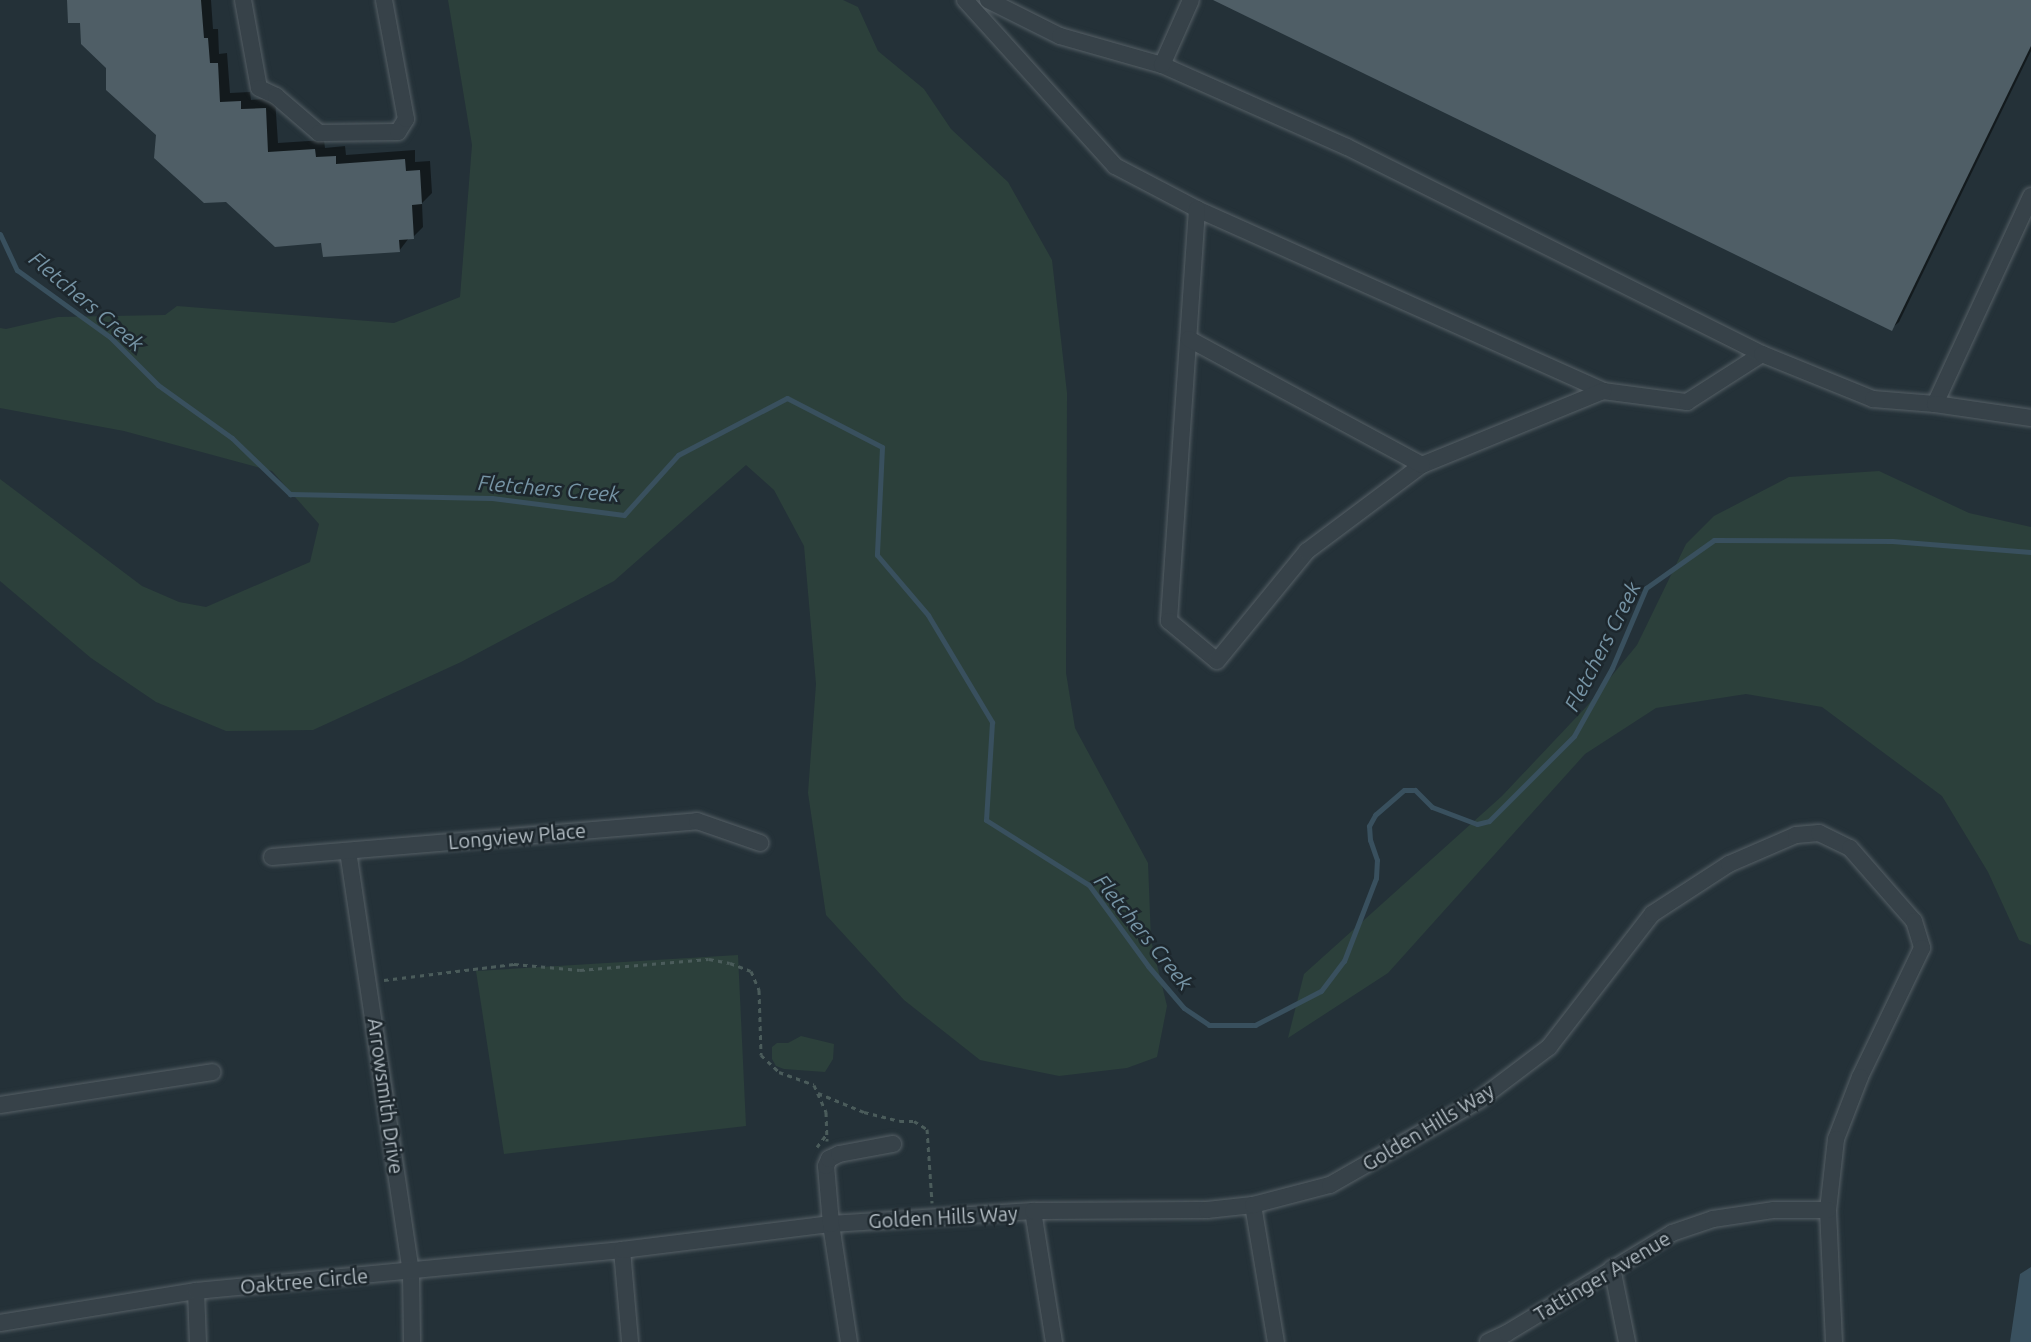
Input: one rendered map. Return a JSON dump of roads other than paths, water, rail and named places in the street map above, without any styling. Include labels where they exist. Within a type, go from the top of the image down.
[{"type":"street","points":[[243,0],[259,88],[276,96],[319,133],[398,132],[406,118],[384,0]]},
{"type":"street","points":[[965,0],[1115,166],[1197,209],[1603,391],[1688,402],[1762,354]]},
{"type":"street","points":[[988,0],[1060,36],[1162,65],[1347,147],[1762,354],[1873,399],[1935,404],[2031,418]]},
{"type":"street","points":[[1162,65],[1191,0]]},
{"type":"street","points":[[1935,404],[2031,196]]},
{"type":"street","points":[[1197,209],[1169,621],[1217,661],[1307,551],[1422,465],[1603,391]]},
{"type":"street","points":[[1189,339],[1422,465]]},
{"type":"street","name":"Longview Place","points":[[272,857],[697,821],[760,843]]},
{"type":"street","name":"Golden Hills Way","points":[[411,1271],[622,1250],[831,1224],[1033,1212],[1207,1210],[1253,1205],[1330,1185],[1479,1100],[1549,1047],[1652,914],[1729,864],[1796,835],[1819,833],[1850,848],[1914,921],[1922,948],[1860,1077],[1836,1139],[1828,1210],[1834,1342]]},
{"type":"street","name":"Arrowsmith Drive","points":[[348,851],[411,1271],[412,1342]]},
{"type":"street","points":[[0,1105],[212,1072]]},
{"type":"street","points":[[849,1342],[831,1224],[826,1166],[829,1159],[833,1157],[894,1144]]},
{"type":"street","points":[[1253,1205],[1276,1342]]},
{"type":"street","name":"Tattinger Avenue","points":[[1488,1342],[1507,1333],[1672,1233],[1713,1219],[1774,1210],[1828,1210]]},
{"type":"street","points":[[1033,1212],[1054,1342]]},
{"type":"street","points":[[622,1250],[630,1342]]},
{"type":"street","points":[[1612,1268],[1627,1342]]},
{"type":"street","name":"Oaktree Circle","points":[[0,1323],[196,1292],[411,1271]]},
{"type":"street","points":[[196,1292],[198,1342]]},
{"type":"water","points":[[2031,1267],[2031,1342],[2010,1342],[2020,1274]]},
{"type":"waterway","name":"Fletchers Creek","points":[[0,234],[17,270],[110,337],[158,385],[232,438],[290,494],[492,498],[624,515],[678,455],[787,398],[882,447],[877,555],[928,615],[992,722],[986,820],[1089,885],[1148,966],[1184,1008],[1209,1025],[1255,1025],[1321,991],[1344,961],[1376,878],[1377,860],[1370,840],[1369,826],[1375,815],[1404,790],[1415,790],[1432,807],[1477,824],[1489,821],[1574,736],[1612,668],[1646,588],[1714,540],[1892,541],[2031,552]]}]
